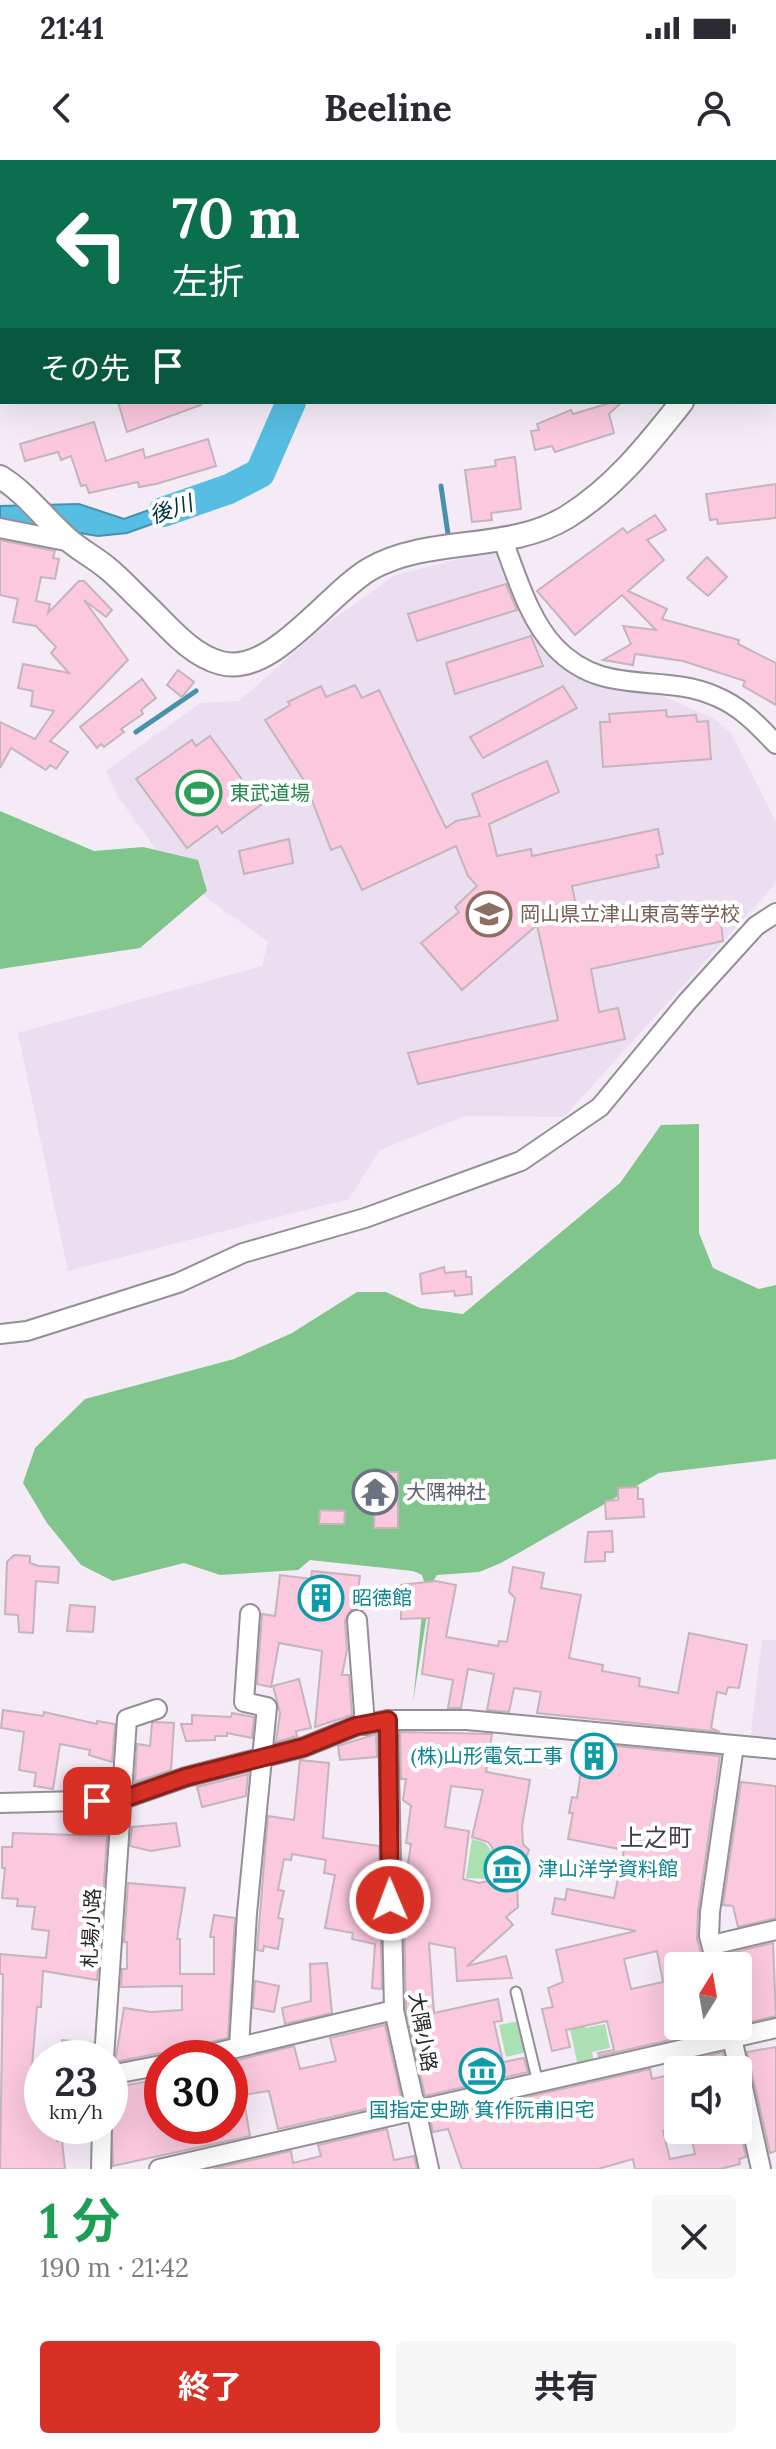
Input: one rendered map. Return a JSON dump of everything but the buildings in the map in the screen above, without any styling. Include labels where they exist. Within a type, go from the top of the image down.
[{"type":"street","points":[[0,477],[16,486],[71,542],[106,567],[198,654],[223,664],[246,664],[277,648],[358,576],[384,562],[450,545],[543,531],[598,495],[632,467],[680,404]]},
{"type":"street","points":[[0,528],[71,542]]},
{"type":"street","points":[[502,538],[535,617],[565,655],[597,677],[615,682],[680,687],[714,695],[747,714],[776,744]]},
{"type":"street","points":[[0,1334],[27,1331],[178,1283],[243,1253],[365,1218],[521,1161],[600,1107],[687,1002],[756,926],[776,913]]},
{"type":"street","points":[[240,2040],[267,1707],[244,1702],[250,1614]]},
{"type":"street","points":[[357,1620],[365,1725]]},
{"type":"street","name":"札場小路","points":[[105,2040],[127,1719],[157,1709]]},
{"type":"street","points":[[0,1803],[120,1800],[186,1777],[304,1747],[388,1720],[467,1720],[776,1749]]},
{"type":"street","name":"大隅小路","points":[[388,1720],[394,2010],[429,2169]]},
{"type":"street","points":[[714,1952],[710,1912],[734,1746]]},
{"type":"street","points":[[712,1945],[776,1930]]},
{"type":"street","points":[[248,2045],[394,2010]]},
{"type":"street","points":[[752,2030],[776,2028]]},
{"type":"street","points":[[159,2169],[417,2112],[701,2040]]},
{"type":"street","points":[[733,2040],[761,2169]]},
{"type":"street","points":[[101,2169],[102,2144]]},
{"type":"lane","points":[[516,1992],[538,2083]]},
{"type":"shaded area","name":"岡山県立津山東高等学校","points":[[479,554],[496,554],[582,675],[603,686],[656,693],[713,718],[731,733],[776,822],[776,883],[564,1117],[465,1116],[380,1150],[349,1199],[68,1271],[18,1033],[262,966],[268,942],[175,875],[118,797],[106,771],[200,703],[239,701],[328,623],[395,575]]},
{"type":"shaded area","points":[[762,1640],[776,1640],[776,1744],[750,1741]]},
{"type":"green space","points":[[0,811],[94,851],[143,847],[198,860],[207,891],[140,948],[0,969]]},
{"type":"green space","points":[[699,1124],[699,1233],[713,1268],[759,1289],[776,1285],[776,1459],[659,1473],[501,1563],[479,1572],[437,1575],[432,1583],[413,1702],[425,1584],[422,1575],[413,1571],[310,1560],[298,1570],[220,1575],[184,1563],[113,1581],[81,1565],[47,1523],[23,1483],[35,1448],[85,1399],[234,1359],[292,1333],[357,1292],[386,1292],[420,1308],[463,1314],[620,1183],[661,1125]]},
{"type":"green space","points":[[472,1839],[485,1843],[493,1856],[493,1870],[487,1879],[466,1878]]},
{"type":"green space","points":[[581,2004],[586,2028],[605,2024],[610,2048],[592,2052],[594,2062],[578,2066],[565,2007]]},
{"type":"green space","points":[[519,2021],[527,2052],[506,2057],[499,2025]]},
{"type":"water","points":[[199,492],[203,506],[127,533],[98,536],[0,520],[0,506],[79,504],[124,519]]},
{"type":"waterway","name":"後川","points":[[163,512],[229,489],[260,473],[290,404]]},
{"type":"waterway","points":[[441,486],[448,534]]},
{"type":"waterway","points":[[136,732],[196,691]]},
{"type":"place","name":"東武道場","points":[[199,793]]},
{"type":"place","name":"岡山県立津山東高等学校","points":[[489,914]]},
{"type":"place","name":"大隅神社","points":[[375,1492]]},
{"type":"place","name":"昭徳館","points":[[321,1598]]},
{"type":"place","name":"(株)山形電気工事","points":[[594,1756]]},
{"type":"place","name":"津山洋学資料館","points":[[507,1869]]},
{"type":"place","name":"国指定史跡 箕作阮甫旧宅","points":[[482,2071]]},
{"type":"district","name":"上之町","points":[[656,1838]]},
{"type":"route","points":[[97,1801],[120,1800],[186,1777],[304,1747],[356,1726],[388,1720],[390,1900]]}]
